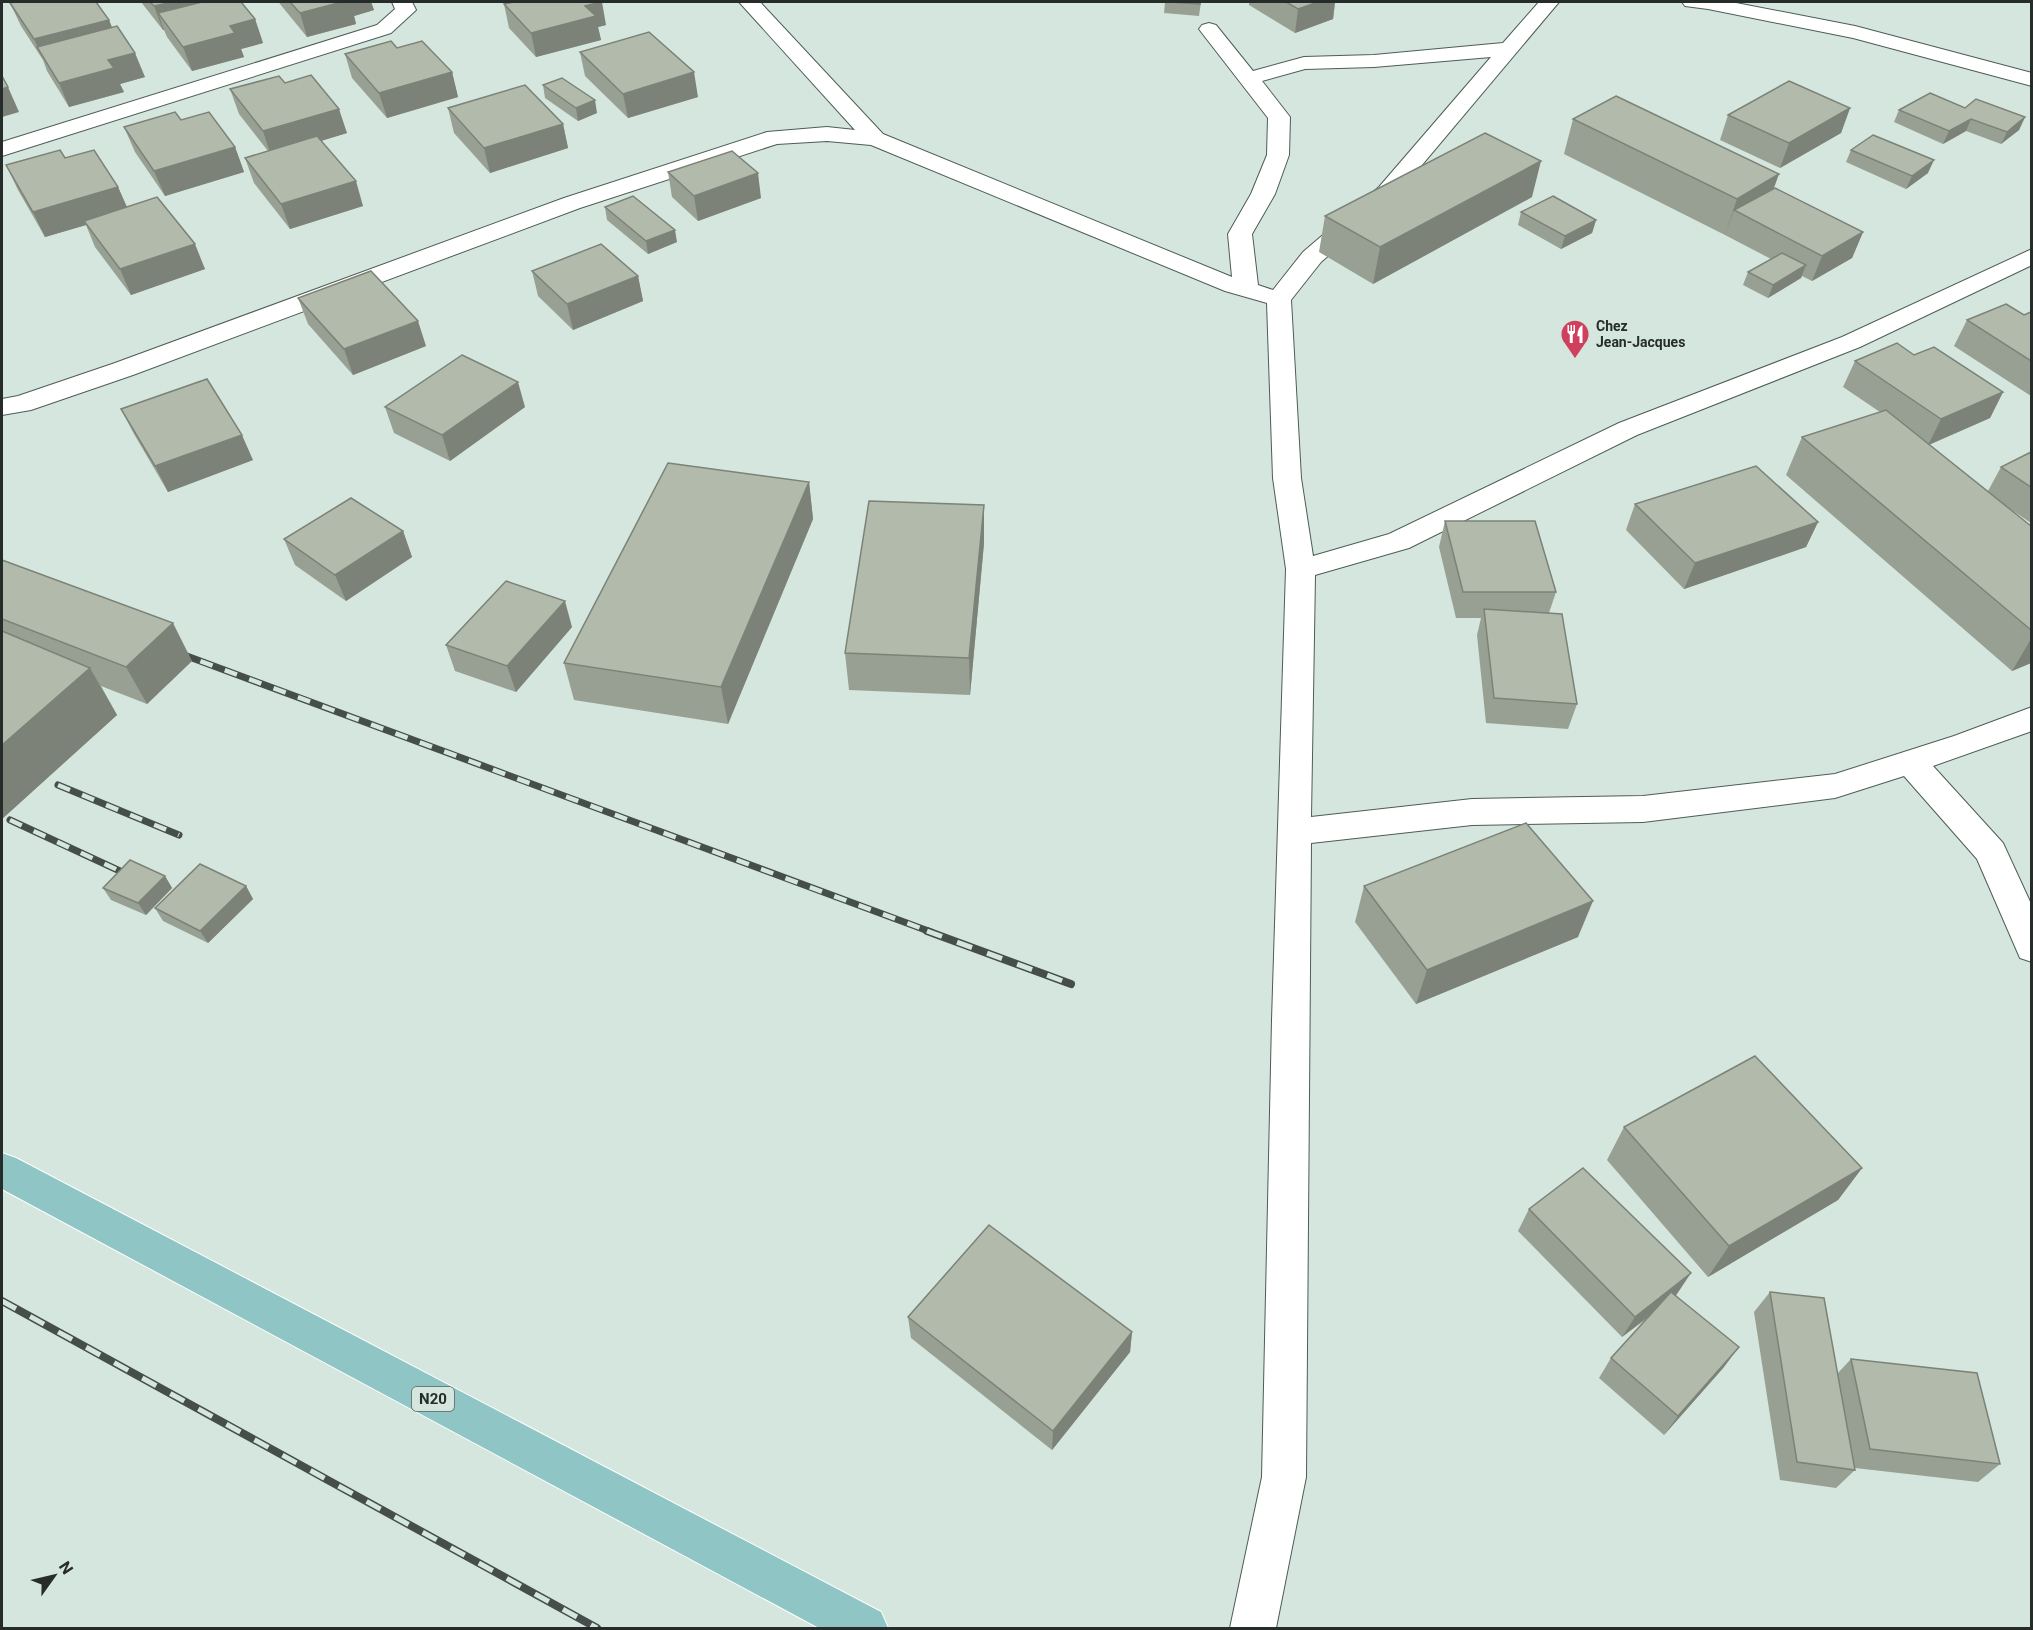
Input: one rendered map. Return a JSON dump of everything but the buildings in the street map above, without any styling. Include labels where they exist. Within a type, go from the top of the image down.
[{"type":"main road","name":"N20","points":[[2,1170],[865,1629]]},
{"type":"street","points":[[2,149],[384,29],[406,10],[402,2]]},
{"type":"street","points":[[749,2],[875,139]]},
{"type":"street","points":[[1253,1629],[1284,1477],[1301,569],[1287,478],[1279,299],[1312,257],[1387,192],[1549,2]]},
{"type":"street","points":[[1692,2],[1708,3],[1855,32],[2031,80]]},
{"type":"street","points":[[1209,29],[1279,117],[1278,154],[1263,194],[1240,234],[1246,289]]},
{"type":"street","points":[[1247,79],[1304,63],[1396,59],[1509,49]]},
{"type":"street","points":[[2,407],[22,404],[124,369],[572,203],[775,137],[828,134],[875,139],[1246,289],[1279,299]]},
{"type":"street","points":[[1301,569],[1399,541],[1628,429],[1851,342],[2031,256]]},
{"type":"street","points":[[1295,832],[1472,812],[1643,809],[1835,786],[1910,762],[2031,718]]},
{"type":"street","points":[[1910,762],[1991,852],[2031,948]]},
{"type":"railway","points":[[176,652],[931,932]]},
{"type":"railway","points":[[58,785],[179,835]]},
{"type":"railway","points":[[10,820],[135,878]]},
{"type":"railway","points":[[927,931],[1071,984]]},
{"type":"railway","points":[[2,1301],[597,1628]]},
{"type":"place","name":"Chez Jean-Jacques","points":[[1575,360]]}]
